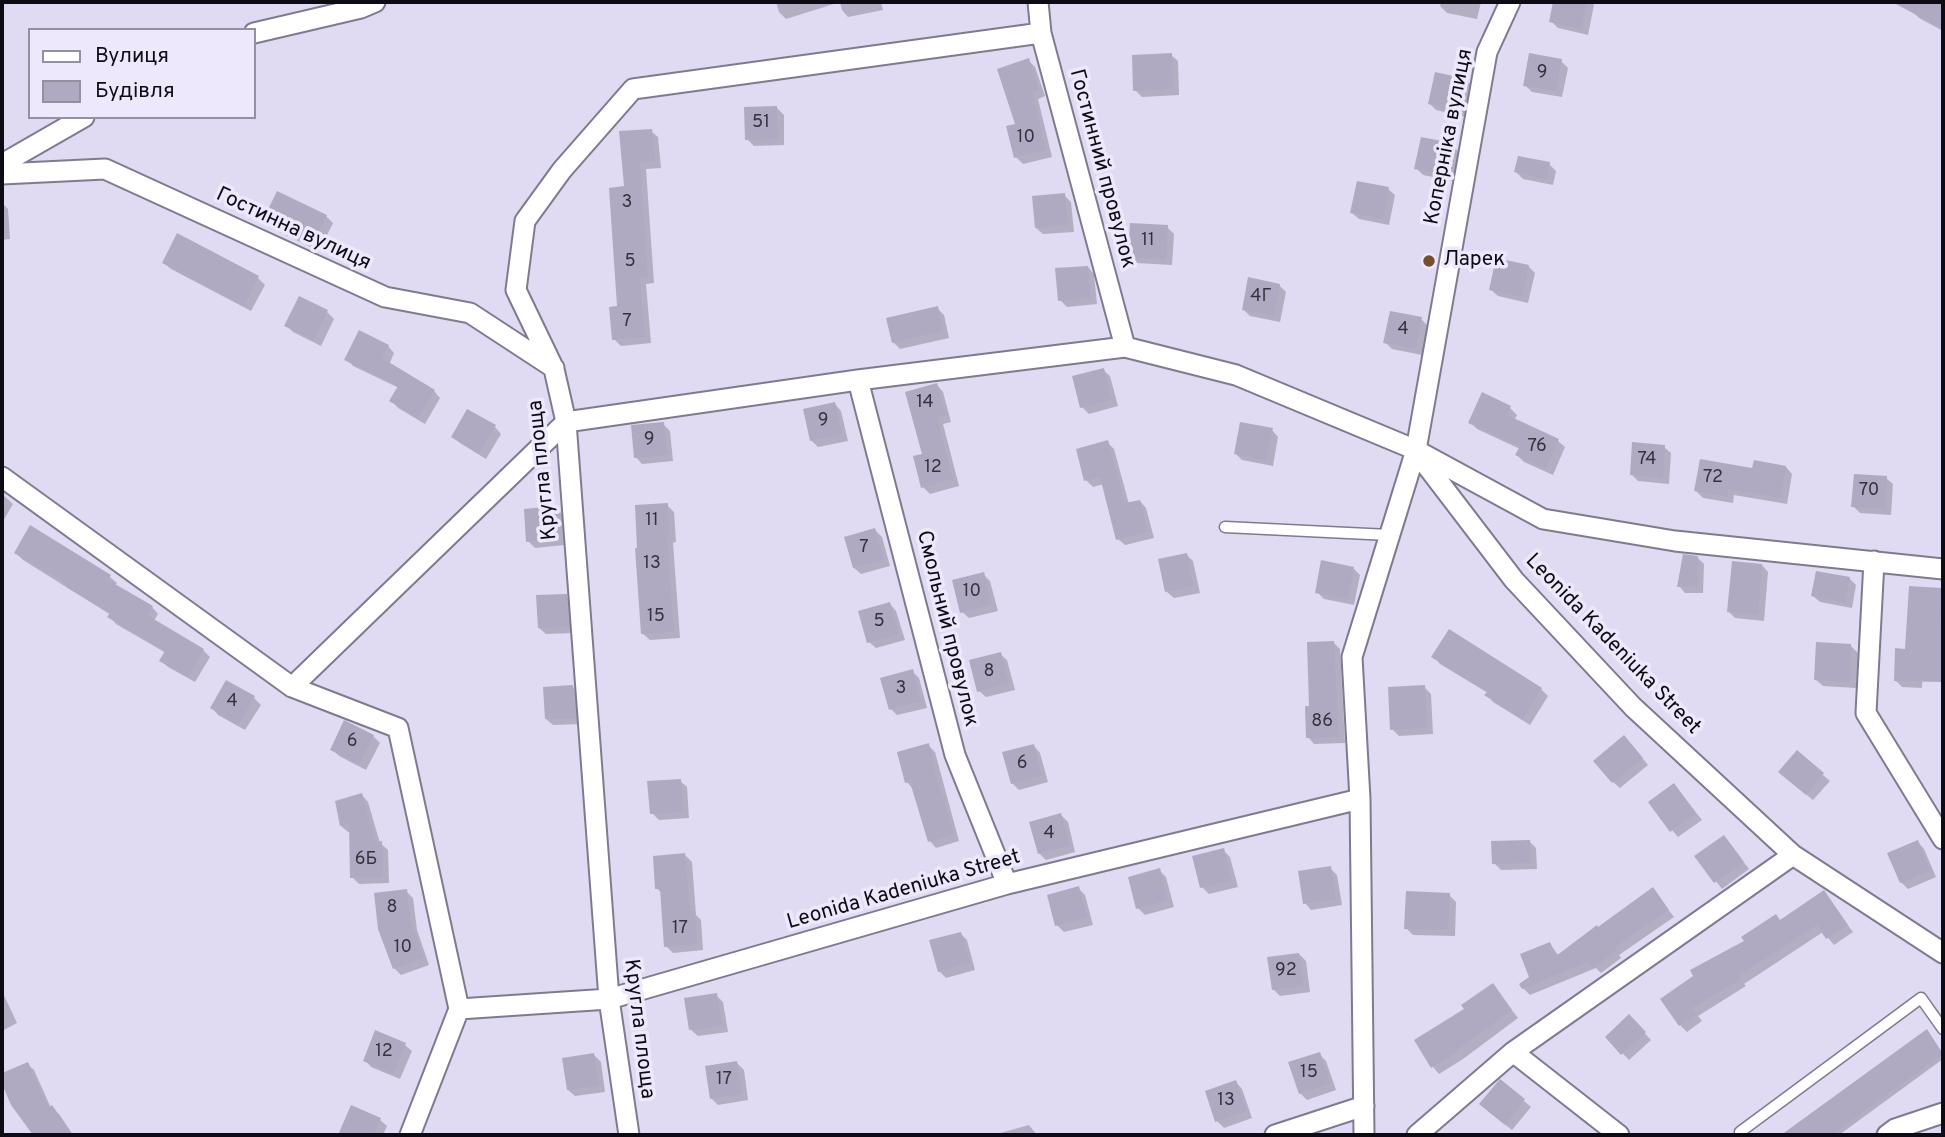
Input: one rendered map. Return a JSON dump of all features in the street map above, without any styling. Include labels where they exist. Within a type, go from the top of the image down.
[{"type":"street","points":[[256,33],[361,8],[375,2]]},
{"type":"street","name":"Гостинний провулок","points":[[1038,2],[1041,33],[1125,347]]},
{"type":"street","name":"Коперніка вулиця","points":[[1416,450],[1487,52],[1510,2]]},
{"type":"street","name":"Кругла площа","points":[[629,1135],[609,999],[566,422],[554,369],[516,290],[525,221],[562,170],[633,89],[1041,33]]},
{"type":"street","points":[[2,164],[80,119]]},
{"type":"street","name":"Гостинна вулиця","points":[[2,174],[105,169],[385,297],[470,313],[554,369]]},
{"type":"street","points":[[292,687],[566,422],[858,380],[1125,347],[1236,375],[1416,450],[1352,657],[1360,799],[1364,1135]]},
{"type":"street","name":"Смольний провулок","points":[[858,380],[955,755],[1007,884]]},
{"type":"street","name":"Leonida Kadeniuka Street","points":[[1416,450],[1543,519],[1675,541],[1943,569]]},
{"type":"street","name":"Leonida Kadeniuka Street","points":[[1416,450],[1514,580],[1633,707],[1793,855],[1943,953]]},
{"type":"street","points":[[2,477],[292,687],[398,728],[459,1009],[410,1135]]},
{"type":"street","points":[[1874,561],[1866,713],[1943,839]]},
{"type":"street","name":"Leonida Kadeniuka Street","points":[[459,1009],[609,999],[1007,884],[1360,799]]},
{"type":"street","points":[[1417,1135],[1513,1052],[1793,855]]},
{"type":"street","points":[[1513,1052],[1619,1135]]},
{"type":"street","points":[[1275,1135],[1364,1107]]},
{"type":"street","points":[[1887,1135],[1895,1129],[1943,1113]]},
{"type":"lane","points":[[1225,527],[1389,536]]},
{"type":"lane","points":[[1740,1132],[1921,998],[1943,1029]]},
{"type":"building","points":[[1553,2],[1587,2],[1581,29],[1549,22]]},
{"type":"building","points":[[1892,2],[1943,2],[1943,29]]},
{"type":"building","points":[[1172,53],[1173,89],[1133,91],[1132,55]]},
{"type":"building","points":[[1529,53],[1562,59],[1556,91],[1523,86]]},
{"type":"building","points":[[1029,58],[1039,90],[1032,92],[1046,150],[1014,158],[1006,126],[1015,124],[997,69]]},
{"type":"building","points":[[1435,72],[1467,79],[1460,111],[1428,104]]},
{"type":"building","points":[[777,106],[778,139],[745,140],[744,107]]},
{"type":"building","points":[[652,129],[655,161],[640,163],[648,277],[640,278],[645,337],[612,340],[609,307],[617,306],[609,188],[624,186],[619,131]]},
{"type":"building","points":[[1421,137],[1453,143],[1447,175],[1414,169]]},
{"type":"building","points":[[1518,156],[1550,162],[1547,179],[1514,172]]},
{"type":"building","points":[[1357,181],[1389,187],[1383,219],[1350,213]]},
{"type":"building","points":[[277,191],[327,215],[312,246],[262,222]]},
{"type":"building","points":[[1065,193],[1068,225],[1035,228],[1032,196]]},
{"type":"building","points":[[1130,223],[1168,225],[1166,259],[1128,257]]},
{"type":"building","points":[[177,233],[259,276],[244,306],[162,263]]},
{"type":"building","points":[[1496,258],[1529,265],[1522,297],[1489,290]]},
{"type":"building","points":[[1088,266],[1091,298],[1058,301],[1055,268]]},
{"type":"building","points":[[1248,277],[1280,284],[1274,316],[1242,310]]},
{"type":"building","points":[[299,296],[328,310],[314,340],[284,326]]},
{"type":"building","points":[[938,306],[943,331],[892,343],[886,318]]},
{"type":"building","points":[[1390,311],[1422,317],[1416,349],[1383,343]]},
{"type":"building","points":[[359,330],[389,345],[382,358],[435,390],[418,418],[389,401],[398,386],[344,360]]},
{"type":"building","points":[[1104,368],[1112,400],[1080,408],[1072,376]]},
{"type":"building","points":[[937,383],[946,415],[937,417],[953,479],[921,488],[913,456],[922,454],[905,392]]},
{"type":"building","points":[[1482,392],[1511,406],[1507,415],[1559,439],[1546,469],[1515,455],[1520,446],[1468,423]]},
{"type":"building","points":[[835,402],[842,434],[810,441],[803,409]]},
{"type":"building","points":[[467,409],[496,425],[479,454],[451,437]]},
{"type":"building","points":[[664,422],[667,455],[634,458],[631,425]]},
{"type":"building","points":[[1240,422],[1273,428],[1266,461],[1234,454]]},
{"type":"building","points":[[1108,440],[1125,503],[1140,500],[1148,531],[1116,540],[1100,477],[1084,481],[1076,449]]},
{"type":"building","points":[[1632,442],[1665,445],[1663,478],[1630,475]]},
{"type":"building","points":[[1700,459],[1752,468],[1754,460],[1786,466],[1781,498],[1728,489],[1727,497],[1694,491]]},
{"type":"building","points":[[1854,474],[1887,476],[1885,509],[1851,507]]},
{"type":"building","points":[[668,503],[667,536],[674,632],[641,634],[635,505]]},
{"type":"building","points":[[556,506],[559,539],[526,542],[524,509]]},
{"type":"building","points":[[30,525],[111,575],[108,580],[153,606],[147,615],[204,649],[188,677],[159,661],[165,651],[107,617],[110,613],[14,553]]},
{"type":"building","points":[[875,528],[884,560],[853,568],[844,537]]},
{"type":"building","points":[[1187,553],[1194,586],[1165,592],[1158,559]]},
{"type":"building","points":[[1683,554],[1698,556],[1697,587],[1677,587]]},
{"type":"building","points":[[1321,560],[1354,567],[1348,599],[1315,593]]},
{"type":"building","points":[[1732,561],[1762,564],[1758,615],[1727,612]]},
{"type":"building","points":[[1816,571],[1850,577],[1845,603],[1811,596]]},
{"type":"building","points":[[984,572],[992,604],[960,613],[952,580]]},
{"type":"building","points":[[1909,586],[1942,588],[1940,624],[1943,624],[1943,682],[1894,681],[1895,648],[1905,649]]},
{"type":"building","points":[[567,594],[569,627],[538,628],[536,595]]},
{"type":"building","points":[[890,602],[899,634],[867,643],[858,611]]},
{"type":"building","points":[[1449,629],[1542,688],[1522,719],[1484,695],[1487,692],[1431,657]]},
{"type":"building","points":[[1334,641],[1339,737],[1306,738],[1305,706],[1309,706],[1307,642]]},
{"type":"building","points":[[1816,642],[1851,644],[1850,682],[1814,680]]},
{"type":"building","points":[[1001,652],[1009,683],[977,692],[969,660]]},
{"type":"building","points":[[913,669],[921,701],[889,710],[880,678]]},
{"type":"building","points":[[226,680],[255,696],[238,725],[210,708]]},
{"type":"building","points":[[573,685],[576,718],[545,719],[543,687]]},
{"type":"building","points":[[1425,685],[1427,728],[1390,730],[1388,687]]},
{"type":"building","points":[[344,720],[374,735],[359,764],[330,750]]},
{"type":"building","points":[[1624,735],[1643,758],[1612,783],[1593,761]]},
{"type":"building","points":[[929,743],[954,834],[928,842],[910,782],[905,783],[897,752]]},
{"type":"building","points":[[1034,744],[1042,776],[1011,784],[1002,752]]},
{"type":"building","points":[[1797,750],[1824,773],[1806,795],[1778,772]]},
{"type":"building","points":[[681,779],[683,812],[650,814],[647,781]]},
{"type":"building","points":[[1674,783],[1696,813],[1670,832],[1648,802]]},
{"type":"building","points":[[362,793],[376,842],[382,841],[383,877],[350,878],[349,824],[340,826],[335,801]]},
{"type":"building","points":[[1061,813],[1070,845],[1038,854],[1029,822]]},
{"type":"building","points":[[1724,835],[1744,862],[1714,883],[1694,856]]},
{"type":"building","points":[[1530,840],[1531,863],[1492,864],[1491,841]]},
{"type":"building","points":[[1918,840],[1930,871],[1900,883],[1887,853]]},
{"type":"building","points":[[1224,848],[1232,880],[1200,888],[1192,856]]},
{"type":"building","points":[[685,853],[690,911],[695,911],[697,944],[664,947],[660,889],[655,889],[653,856]]},
{"type":"building","points":[[1331,866],[1336,899],[1303,904],[1298,871]]},
{"type":"building","points":[[1160,868],[1168,900],[1136,909],[1128,877]]},
{"type":"building","points":[[1079,886],[1087,918],[1055,926],[1047,895]]},
{"type":"building","points":[[1653,887],[1669,910],[1614,948],[1616,951],[1593,968],[1588,962],[1522,989],[1519,984],[1529,977],[1520,954],[1550,942],[1556,956]]},
{"type":"building","points":[[407,889],[411,922],[424,958],[393,969],[378,929],[374,893]]},
{"type":"building","points":[[1824,890],[1848,925],[1826,939],[1817,925],[1739,976],[1741,979],[1692,1008],[1696,1014],[1679,1026],[1660,999],[1693,976],[1690,970],[1744,941],[1741,937],[1776,914],[1780,920]]},
{"type":"building","points":[[1406,891],[1450,893],[1448,930],[1404,929]]},
{"type":"building","points":[[961,932],[970,963],[938,972],[929,940]]},
{"type":"building","points":[[1299,953],[1304,986],[1272,990],[1267,957]]},
{"type":"building","points":[[1493,983],[1512,1010],[1457,1052],[1431,1068],[1414,1040],[1464,1009],[1461,1005]]},
{"type":"building","points":[[717,993],[722,1026],[689,1030],[684,998]]},
{"type":"building","points":[[1629,1014],[1646,1032],[1621,1055],[1605,1037]]},
{"type":"building","points":[[1927,1029],[1943,1054],[1832,1135],[1781,1135]]},
{"type":"building","points":[[375,1030],[406,1043],[393,1074],[363,1061]]},
{"type":"building","points":[[1320,1052],[1330,1083],[1299,1094],[1288,1062]]},
{"type":"building","points":[[594,1053],[599,1086],[567,1090],[562,1058]]},
{"type":"building","points":[[737,1061],[742,1094],[710,1099],[705,1066]]},
{"type":"building","points":[[28,1062],[48,1108],[52,1105],[73,1135],[33,1135],[11,1105],[2,1084],[2,1073]]},
{"type":"building","points":[[1500,1079],[1525,1099],[1505,1125],[1479,1104]]},
{"type":"building","points":[[1236,1080],[1247,1111],[1215,1122],[1205,1091]]},
{"type":"building","points":[[351,1105],[381,1118],[374,1135],[338,1135]]},
{"type":"place","name":"Ларек","points":[[1429,261]]}]
